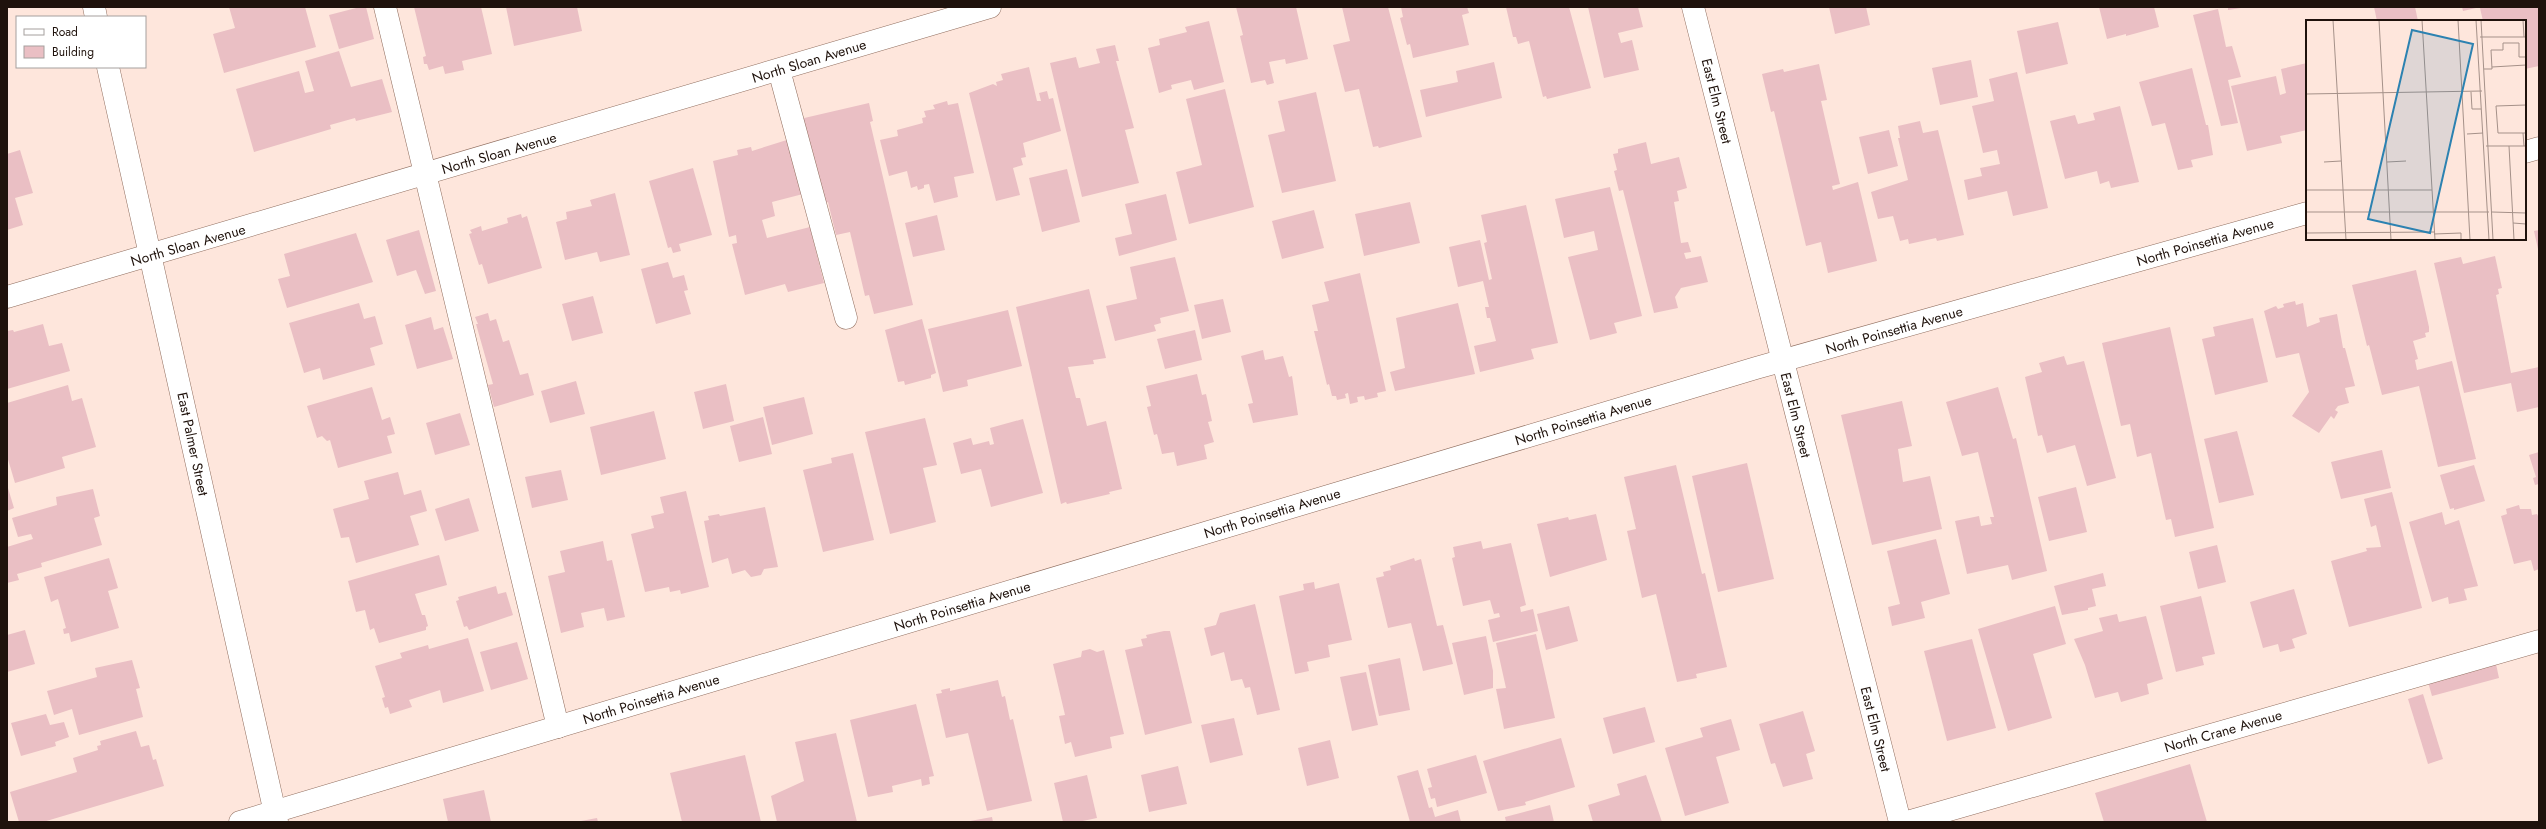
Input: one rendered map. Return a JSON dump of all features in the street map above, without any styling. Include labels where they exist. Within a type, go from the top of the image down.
[{"type":"street","points":[[385,7],[424,175],[558,727]]},
{"type":"street","name":"North Sloan Avenue","points":[[7,297],[152,256],[990,7]]},
{"type":"street","name":"East Elm Street","points":[[1693,7],[1900,822]]},
{"type":"street","name":"East Palmer Street","points":[[108,68],[152,256],[276,817]]},
{"type":"street","points":[[779,70],[846,318]]},
{"type":"street","points":[[2526,152],[2539,148]]},
{"type":"street","name":"North Poinsettia Avenue","points":[[240,822],[276,817],[558,727],[1782,361],[2306,213]]},
{"type":"street","name":"North Crane Avenue","points":[[1907,822],[2539,641]]},
{"type":"building","points":[[229,7],[305,7],[316,47],[224,73],[213,34],[235,28]]},
{"type":"building","points":[[360,7],[366,7],[374,39],[339,49],[329,15]]},
{"type":"building","points":[[414,7],[481,7],[492,54],[462,61],[464,70],[445,74],[443,66],[429,70],[427,64],[424,64],[423,57],[426,56]]},
{"type":"building","points":[[506,7],[577,7],[582,31],[514,46]]},
{"type":"building","points":[[1236,7],[1296,7],[1308,59],[1286,64],[1285,59],[1269,62],[1274,83],[1267,85],[1265,80],[1251,83],[1240,36],[1243,35]]},
{"type":"building","points":[[1342,7],[1388,7],[1422,137],[1379,148],[1378,146],[1373,147],[1359,89],[1345,92],[1333,45],[1350,41]]},
{"type":"building","points":[[1401,7],[1467,7],[1469,13],[1462,15],[1469,45],[1413,58],[1410,44],[1407,45],[1400,18],[1403,17]]},
{"type":"building","points":[[1506,7],[1569,7],[1591,88],[1547,99],[1546,96],[1543,97],[1529,41],[1518,44],[1516,37],[1513,37]]},
{"type":"building","points":[[1588,7],[1638,7],[1643,27],[1618,33],[1621,43],[1632,40],[1639,70],[1604,78]]},
{"type":"building","points":[[1829,7],[1866,7],[1870,25],[1835,34]]},
{"type":"building","points":[[2099,7],[2154,7],[2159,27],[2126,36],[2126,34],[2107,39]]},
{"type":"building","points":[[2228,7],[2240,7],[2241,8],[2228,10]]},
{"type":"building","points":[[2374,7],[2415,7],[2418,20],[2377,20]]},
{"type":"building","points":[[2462,7],[2476,7],[2476,8],[2463,11]]},
{"type":"building","points":[[2539,7],[2539,66],[2526,69],[2526,20],[2483,20],[2480,8]]},
{"type":"building","points":[[2218,9],[2226,47],[2232,46],[2241,77],[2228,80],[2238,123],[2221,126],[2193,15]]},
{"type":"building","points":[[1209,21],[1224,82],[1194,90],[1191,80],[1171,85],[1172,89],[1159,93],[1148,48],[1160,45],[1159,39],[1187,32],[1185,27]]},
{"type":"building","points":[[2058,22],[2068,64],[2026,74],[2017,31]]},
{"type":"building","points":[[1115,45],[1119,61],[1116,61],[1134,128],[1125,130],[1139,183],[1082,197],[1050,63],[1076,57],[1079,68],[1100,63],[1096,49]]},
{"type":"building","points":[[339,51],[351,87],[382,79],[392,112],[356,121],[355,118],[330,125],[331,129],[254,152],[236,89],[299,71],[305,93],[314,91],[305,61]]},
{"type":"building","points":[[1971,60],[1978,97],[1940,105],[1932,68]]},
{"type":"building","points":[[1494,62],[1502,98],[1426,117],[1420,90],[1458,82],[1456,71]]},
{"type":"building","points":[[2306,63],[2306,130],[2280,136],[2282,143],[2247,151],[2231,86],[2276,76],[2280,95],[2286,93],[2281,69]]},
{"type":"building","points":[[1819,64],[1827,100],[1821,101],[1840,184],[1832,186],[1833,190],[1858,182],[1877,261],[1828,273],[1821,242],[1806,246],[1774,111],[1771,112],[1762,74],[1783,69],[1784,72]]},
{"type":"building","points":[[1029,67],[1037,101],[1041,101],[1039,93],[1047,91],[1049,99],[1053,98],[1061,131],[1023,143],[1026,157],[1021,158],[1023,165],[1013,168],[1020,195],[996,201],[969,93],[993,84],[997,86],[996,82],[1003,80],[1001,74]]},
{"type":"building","points":[[2192,68],[2206,125],[2208,125],[2213,155],[2191,160],[2193,167],[2178,170],[2165,123],[2152,126],[2139,82]]},
{"type":"building","points":[[2017,72],[2048,208],[2013,216],[2007,191],[1968,200],[1964,180],[1982,176],[1980,168],[2000,164],[1997,150],[1983,153],[1972,106],[1994,101],[1989,79]]},
{"type":"building","points":[[1225,89],[1254,207],[1189,224],[1176,172],[1202,165],[1186,99]]},
{"type":"building","points":[[1316,92],[1336,181],[1282,193],[1268,135],[1285,131],[1278,101]]},
{"type":"building","points":[[947,101],[948,105],[958,103],[974,173],[954,177],[958,197],[934,203],[929,184],[924,185],[924,188],[918,190],[917,186],[911,188],[907,171],[889,176],[880,140],[898,136],[897,130],[923,123],[922,118],[926,117],[924,111],[935,109],[933,105]]},
{"type":"building","points":[[869,103],[873,121],[870,122],[913,305],[874,314],[869,295],[865,296],[850,232],[836,235],[828,202],[820,204],[800,119]]},
{"type":"building","points":[[2120,106],[2139,182],[2111,188],[2109,181],[2100,184],[2097,171],[2065,179],[2050,121],[2075,115],[2078,124],[2095,120],[2093,113]]},
{"type":"building","points":[[1920,121],[1923,133],[1938,130],[1964,235],[1937,241],[1936,238],[1909,244],[1908,239],[1900,241],[1893,216],[1878,219],[1871,192],[1908,180],[1898,138],[1900,138],[1898,126]]},
{"type":"building","points":[[1889,130],[1898,166],[1868,174],[1859,137]]},
{"type":"building","points":[[790,139],[803,194],[772,202],[775,216],[762,220],[767,238],[810,227],[824,283],[788,292],[785,284],[745,295],[732,244],[737,243],[736,235],[729,237],[713,161],[738,155],[737,150],[751,147],[752,151]]},
{"type":"building","points":[[1646,142],[1651,164],[1679,157],[1687,188],[1677,191],[1679,201],[1674,202],[1681,243],[1688,242],[1691,252],[1684,253],[1686,259],[1701,256],[1708,282],[1681,288],[1675,297],[1678,308],[1654,313],[1623,190],[1619,191],[1614,171],[1617,170],[1613,154],[1618,153],[1618,149]]},
{"type":"building","points":[[20,150],[33,193],[15,198],[23,225],[7,230],[7,154]]},
{"type":"building","points":[[693,168],[712,235],[679,244],[681,251],[673,253],[671,247],[668,248],[649,181]]},
{"type":"building","points":[[1067,169],[1080,222],[1042,232],[1029,178]]},
{"type":"building","points":[[1610,187],[1642,316],[1614,323],[1617,333],[1590,340],[1568,257],[1598,250],[1594,231],[1564,238],[1555,199]]},
{"type":"building","points":[[615,193],[630,255],[600,262],[597,252],[565,260],[556,222],[567,219],[566,212],[592,206],[590,200]]},
{"type":"building","points":[[1166,194],[1177,240],[1119,256],[1115,238],[1132,234],[1125,204]]},
{"type":"building","points":[[1410,202],[1420,243],[1364,256],[1355,214]]},
{"type":"building","points":[[1526,205],[1558,343],[1531,349],[1534,359],[1480,372],[1474,346],[1496,341],[1490,318],[1487,318],[1485,307],[1489,307],[1483,281],[1458,287],[1449,247],[1480,240],[1489,280],[1492,279],[1484,243],[1487,242],[1481,215]]},
{"type":"building","points":[[1314,210],[1324,248],[1282,259],[1272,221]]},
{"type":"building","points":[[521,214],[522,218],[527,216],[542,268],[488,284],[482,264],[479,265],[469,234],[472,233],[470,230],[481,226],[482,231],[508,223],[507,218]]},
{"type":"building","points":[[937,215],[945,250],[913,257],[905,223]]},
{"type":"building","points":[[419,230],[436,291],[425,294],[416,270],[397,276],[386,240]]},
{"type":"building","points":[[2539,230],[2539,249],[2538,249],[2534,231]]},
{"type":"building","points":[[356,233],[373,282],[287,308],[278,279],[290,276],[284,254]]},
{"type":"building","points":[[2495,256],[2502,288],[2498,289],[2499,294],[2496,295],[2511,373],[2539,367],[2539,407],[2517,412],[2511,383],[2464,393],[2434,263],[2461,257],[2463,264]]},
{"type":"building","points":[[1175,257],[1189,311],[1160,318],[1161,323],[1154,325],[1156,331],[1115,341],[1106,306],[1137,299],[1130,267]]},
{"type":"building","points":[[668,262],[673,278],[684,275],[688,290],[684,291],[691,314],[656,324],[641,269]]},
{"type":"building","points":[[2416,270],[2429,327],[2429,332],[2425,333],[2426,337],[2413,341],[2418,359],[2415,360],[2417,370],[2452,361],[2476,459],[2438,467],[2419,386],[2382,395],[2369,345],[2367,346],[2352,285]]},
{"type":"building","points":[[1360,273],[1386,391],[1377,393],[1378,397],[1365,400],[1364,396],[1357,397],[1358,402],[1350,404],[1348,393],[1345,394],[1346,398],[1337,400],[1336,396],[1332,396],[1329,384],[1327,385],[1314,331],[1318,331],[1312,305],[1329,301],[1324,282]]},
{"type":"building","points":[[1089,289],[1106,358],[1093,360],[1094,364],[1068,367],[1076,398],[1080,398],[1087,426],[1106,421],[1122,489],[1109,492],[1110,494],[1061,504],[1016,307]]},
{"type":"building","points":[[593,296],[603,333],[572,341],[562,304]]},
{"type":"building","points":[[1223,299],[1231,332],[1202,339],[1194,305]]},
{"type":"building","points":[[2295,301],[2296,305],[2303,303],[2307,327],[2320,322],[2319,318],[2337,314],[2343,348],[2345,348],[2355,386],[2345,388],[2349,403],[2338,406],[2335,410],[2338,412],[2334,419],[2331,416],[2319,433],[2292,416],[2309,392],[2299,353],[2276,358],[2264,311],[2276,306],[2278,309],[2284,307],[2283,304]]},
{"type":"building","points":[[359,303],[364,319],[375,316],[383,344],[370,348],[375,365],[323,380],[320,368],[304,373],[289,323]]},
{"type":"building","points":[[1458,303],[1475,374],[1395,391],[1390,372],[1405,368],[1396,318]]},
{"type":"building","points":[[1008,310],[1022,366],[967,380],[968,386],[943,392],[928,329]]},
{"type":"building","points":[[488,313],[490,321],[496,319],[503,342],[509,340],[520,375],[528,373],[534,395],[494,407],[488,385],[493,384],[475,317]]},
{"type":"building","points":[[431,317],[434,330],[443,327],[453,359],[417,369],[405,325]]},
{"type":"building","points":[[2253,318],[2268,382],[2215,395],[2202,339],[2215,336],[2213,327]]},
{"type":"building","points":[[922,319],[936,373],[931,375],[931,378],[905,385],[904,381],[898,382],[885,330]]},
{"type":"building","points":[[43,324],[49,346],[62,343],[70,371],[7,389],[7,331],[13,330],[14,332]]},
{"type":"building","points":[[2170,327],[2214,528],[2175,537],[2171,519],[2166,520],[2151,453],[2137,457],[2130,424],[2121,426],[2102,343]]},
{"type":"building","points":[[1195,330],[1202,360],[1165,369],[1157,339]]},
{"type":"building","points":[[1263,350],[1265,360],[1283,356],[1289,377],[1292,376],[1298,415],[1253,423],[1248,404],[1253,403],[1241,356]]},
{"type":"building","points":[[2064,356],[2067,365],[2084,361],[2116,478],[2087,486],[2075,445],[2047,453],[2042,435],[2038,436],[2025,377],[2042,372],[2039,363]]},
{"type":"building","points":[[1197,374],[1202,395],[1206,394],[1212,421],[1208,422],[1214,442],[1204,445],[1207,459],[1177,466],[1174,452],[1162,454],[1157,434],[1154,435],[1147,407],[1151,406],[1146,386]]},
{"type":"building","points":[[576,381],[585,414],[550,423],[541,391]]},
{"type":"building","points":[[726,384],[734,421],[703,429],[694,392]]},
{"type":"building","points":[[68,385],[72,401],[82,398],[96,447],[62,457],[65,468],[15,483],[7,456],[7,403]]},
{"type":"building","points":[[372,387],[382,420],[390,417],[395,434],[387,436],[392,453],[338,468],[330,440],[327,441],[322,436],[317,438],[307,406]]},
{"type":"building","points":[[1998,387],[2013,439],[2016,438],[2047,571],[2012,580],[2008,565],[1967,574],[1955,521],[1979,516],[1981,526],[1992,524],[1990,517],[1994,517],[1978,452],[1962,456],[1946,402]]},
{"type":"building","points":[[804,397],[813,434],[772,445],[763,407]]},
{"type":"building","points":[[1902,401],[1912,446],[1898,449],[1903,482],[1930,476],[1942,529],[1872,545],[1841,415]]},
{"type":"building","points":[[654,411],[666,459],[601,475],[590,427]]},
{"type":"building","points":[[460,413],[470,445],[435,455],[426,423]]},
{"type":"building","points":[[763,417],[772,454],[739,462],[730,426]]},
{"type":"building","points":[[925,418],[937,465],[923,468],[936,522],[890,534],[865,432]]},
{"type":"building","points":[[1023,419],[1043,493],[991,507],[981,469],[961,474],[953,443],[971,438],[973,445],[989,441],[990,445],[994,444],[990,428]]},
{"type":"building","points":[[2237,431],[2254,495],[2219,503],[2204,439]]},
{"type":"building","points":[[2382,450],[2391,488],[2341,499],[2331,462]]},
{"type":"building","points":[[2539,452],[2539,484],[2535,485],[2533,478],[2536,477],[2529,455]]},
{"type":"building","points":[[853,453],[874,540],[823,552],[803,470],[832,463],[831,458]]},
{"type":"building","points":[[1747,463],[1774,579],[1718,592],[1692,476]]},
{"type":"building","points":[[1676,465],[1702,574],[1705,573],[1727,667],[1696,674],[1697,678],[1677,682],[1656,594],[1642,598],[1627,531],[1636,529],[1624,477]]},
{"type":"building","points":[[2474,465],[2485,501],[2454,510],[2454,508],[2450,509],[2440,475]]},
{"type":"building","points":[[561,470],[568,500],[532,508],[525,477]]},
{"type":"building","points":[[398,472],[404,495],[421,490],[427,511],[410,516],[419,545],[356,563],[349,537],[341,538],[333,509],[369,499],[364,481]]},
{"type":"building","points":[[2076,487],[2087,532],[2049,541],[2038,497]]},
{"type":"building","points":[[8,488],[14,508],[7,511],[7,489]]},
{"type":"building","points":[[93,489],[100,516],[94,518],[102,545],[41,563],[42,567],[17,574],[19,580],[7,583],[7,547],[33,539],[31,534],[18,537],[12,518],[57,505],[56,497]]},
{"type":"building","points":[[686,491],[709,587],[681,594],[680,590],[670,592],[669,587],[645,592],[631,534],[654,528],[651,516],[664,513],[660,497]]},
{"type":"building","points":[[2392,492],[2422,608],[2349,627],[2331,561],[2367,551],[2366,548],[2381,547],[2376,525],[2371,527],[2364,499]]},
{"type":"building","points":[[469,498],[479,531],[445,541],[435,509]]},
{"type":"building","points":[[2519,505],[2520,509],[2531,509],[2532,515],[2537,514],[2539,518],[2539,569],[2534,571],[2531,560],[2514,564],[2501,516],[2507,514],[2506,509]]},
{"type":"building","points":[[765,507],[778,567],[764,569],[761,575],[751,577],[745,570],[732,574],[728,558],[712,563],[704,521],[709,520],[708,516],[719,514],[720,516]]},
{"type":"building","points":[[2442,512],[2445,525],[2459,520],[2478,586],[2464,589],[2467,600],[2449,604],[2448,597],[2432,602],[2409,522]]},
{"type":"building","points":[[1596,514],[1607,560],[1550,577],[1537,524],[1568,517],[1569,520]]},
{"type":"building","points":[[1936,539],[1950,594],[1921,602],[1925,618],[1892,626],[1888,607],[1900,604],[1887,551]]},
{"type":"building","points":[[603,541],[607,561],[612,560],[625,617],[607,621],[604,608],[581,613],[584,627],[561,633],[548,576],[565,572],[560,551]]},
{"type":"building","points":[[1481,541],[1483,549],[1511,543],[1526,605],[1520,607],[1521,612],[1533,609],[1538,631],[1493,642],[1488,620],[1500,617],[1499,613],[1494,614],[1490,600],[1463,606],[1452,558],[1455,557],[1453,547]]},
{"type":"building","points":[[2217,545],[2226,582],[2198,589],[2189,552]]},
{"type":"building","points":[[439,555],[447,585],[415,594],[422,615],[425,615],[428,626],[426,627],[426,630],[379,643],[374,628],[370,630],[365,610],[356,612],[348,581]]},
{"type":"building","points":[[109,558],[118,588],[108,591],[119,628],[71,642],[69,633],[64,634],[63,629],[66,628],[58,599],[51,602],[44,577]]},
{"type":"building","points":[[1414,558],[1415,561],[1421,559],[1437,626],[1443,625],[1453,664],[1423,671],[1411,623],[1388,628],[1376,578],[1384,576],[1383,572],[1391,570],[1390,566]]},
{"type":"building","points":[[2103,573],[2106,586],[2092,589],[2096,606],[2088,608],[2088,610],[2062,615],[2054,586]]},
{"type":"building","points":[[1314,582],[1315,589],[1339,583],[1352,640],[1328,645],[1330,657],[1307,662],[1309,671],[1295,674],[1279,596],[1304,590],[1303,584]]},
{"type":"building","points":[[496,586],[498,594],[506,592],[513,615],[469,630],[467,626],[464,627],[456,601],[459,600],[458,597]]},
{"type":"building","points":[[2294,589],[2307,634],[2292,639],[2295,648],[2280,652],[2278,644],[2263,648],[2250,602]]},
{"type":"building","points":[[2201,596],[2215,654],[2202,657],[2204,665],[2176,672],[2160,606]]},
{"type":"building","points":[[1255,604],[1280,710],[1257,715],[1250,687],[1245,688],[1242,679],[1231,681],[1224,652],[1211,656],[1204,628],[1216,625],[1220,613]]},
{"type":"building","points":[[1569,606],[1578,641],[1546,650],[1537,614]]},
{"type":"building","points":[[2055,606],[2066,644],[2033,654],[2052,718],[2008,731],[1978,629]]},
{"type":"building","points":[[2117,614],[2119,622],[2146,616],[2163,679],[2147,684],[2149,694],[2121,702],[2118,692],[2095,698],[2085,665],[2074,639],[2103,631],[2099,618]]},
{"type":"building","points":[[25,630],[35,664],[7,672],[7,635]]},
{"type":"building","points":[[1170,631],[1192,723],[1145,735],[1125,650],[1143,646],[1141,639],[1147,638],[1146,635]]},
{"type":"building","points":[[1536,634],[1555,718],[1504,729],[1496,689],[1506,688],[1496,643]]},
{"type":"building","points":[[1486,636],[1493,671],[1493,688],[1464,695],[1452,643]]},
{"type":"building","points":[[468,638],[484,691],[443,703],[440,690],[409,700],[412,707],[390,714],[388,707],[385,708],[382,698],[385,697],[375,666],[402,658],[400,653],[428,645],[429,649]]},
{"type":"building","points":[[1972,639],[1996,728],[1947,741],[1924,651]]},
{"type":"building","points":[[517,642],[528,679],[491,690],[480,652]]},
{"type":"building","points":[[1090,649],[1097,652],[1104,650],[1124,734],[1110,737],[1112,748],[1075,757],[1071,742],[1065,744],[1059,716],[1065,715],[1053,664],[1081,657],[1082,651]]},
{"type":"building","points":[[1400,658],[1410,710],[1379,716],[1368,665]]},
{"type":"building","points":[[132,660],[140,688],[136,689],[143,717],[79,735],[72,709],[54,715],[47,691],[97,677],[95,668]]},
{"type":"building","points":[[2496,664],[2499,678],[2432,696],[2428,682]]},
{"type":"building","points":[[1366,672],[1378,725],[1352,731],[1340,677]]},
{"type":"building","points":[[998,680],[1002,697],[1005,696],[1010,720],[1013,719],[1032,801],[987,811],[968,733],[946,738],[936,694],[942,693],[941,690],[950,688],[950,691]]},
{"type":"building","points":[[2423,694],[2443,759],[2428,764],[2408,699]]},
{"type":"building","points":[[916,704],[934,776],[929,777],[930,784],[922,786],[921,779],[892,786],[893,792],[868,797],[850,720]]},
{"type":"building","points":[[1645,707],[1655,742],[1613,754],[1603,718]]},
{"type":"building","points":[[1803,711],[1815,751],[1806,754],[1813,779],[1783,787],[1775,763],[1771,764],[1759,724]]},
{"type":"building","points":[[46,714],[50,725],[64,722],[69,737],[55,742],[56,746],[21,756],[11,723]]},
{"type":"building","points":[[1234,718],[1243,755],[1210,763],[1201,725]]},
{"type":"building","points":[[1731,719],[1740,750],[1716,757],[1729,803],[1685,816],[1665,748],[1703,737],[1700,728]]},
{"type":"building","points":[[136,731],[141,747],[149,745],[153,760],[156,759],[164,786],[43,822],[19,822],[10,792],[77,772],[73,758],[98,750],[97,746],[101,745],[100,741]]},
{"type":"building","points":[[836,733],[857,822],[777,822],[771,796],[804,781],[795,742]]},
{"type":"building","points":[[1561,738],[1575,787],[1525,802],[1526,805],[1498,811],[1483,761]]},
{"type":"building","points":[[1330,740],[1339,778],[1307,786],[1298,748]]},
{"type":"building","points":[[745,755],[761,822],[682,822],[670,773]]},
{"type":"building","points":[[1476,755],[1487,793],[1437,807],[1435,798],[1431,799],[1428,788],[1432,787],[1427,769]]},
{"type":"building","points":[[2190,764],[2207,822],[2104,822],[2095,793]]},
{"type":"building","points":[[1178,766],[1187,804],[1149,812],[1141,775]]},
{"type":"building","points":[[1418,770],[1429,808],[1432,807],[1435,817],[1458,810],[1461,822],[1410,822],[1397,776]]},
{"type":"building","points":[[1087,775],[1097,818],[1078,822],[1063,822],[1054,783]]},
{"type":"building","points":[[1646,775],[1662,822],[1593,822],[1588,805],[1620,795],[1617,784]]},
{"type":"building","points":[[484,790],[491,822],[448,822],[443,799]]},
{"type":"building","points":[[1550,805],[1554,822],[1506,822],[1505,817]]},
{"type":"building","points":[[992,817],[993,822],[970,822],[970,821]]},
{"type":"building","points":[[597,818],[598,822],[581,822],[581,821]]}]
